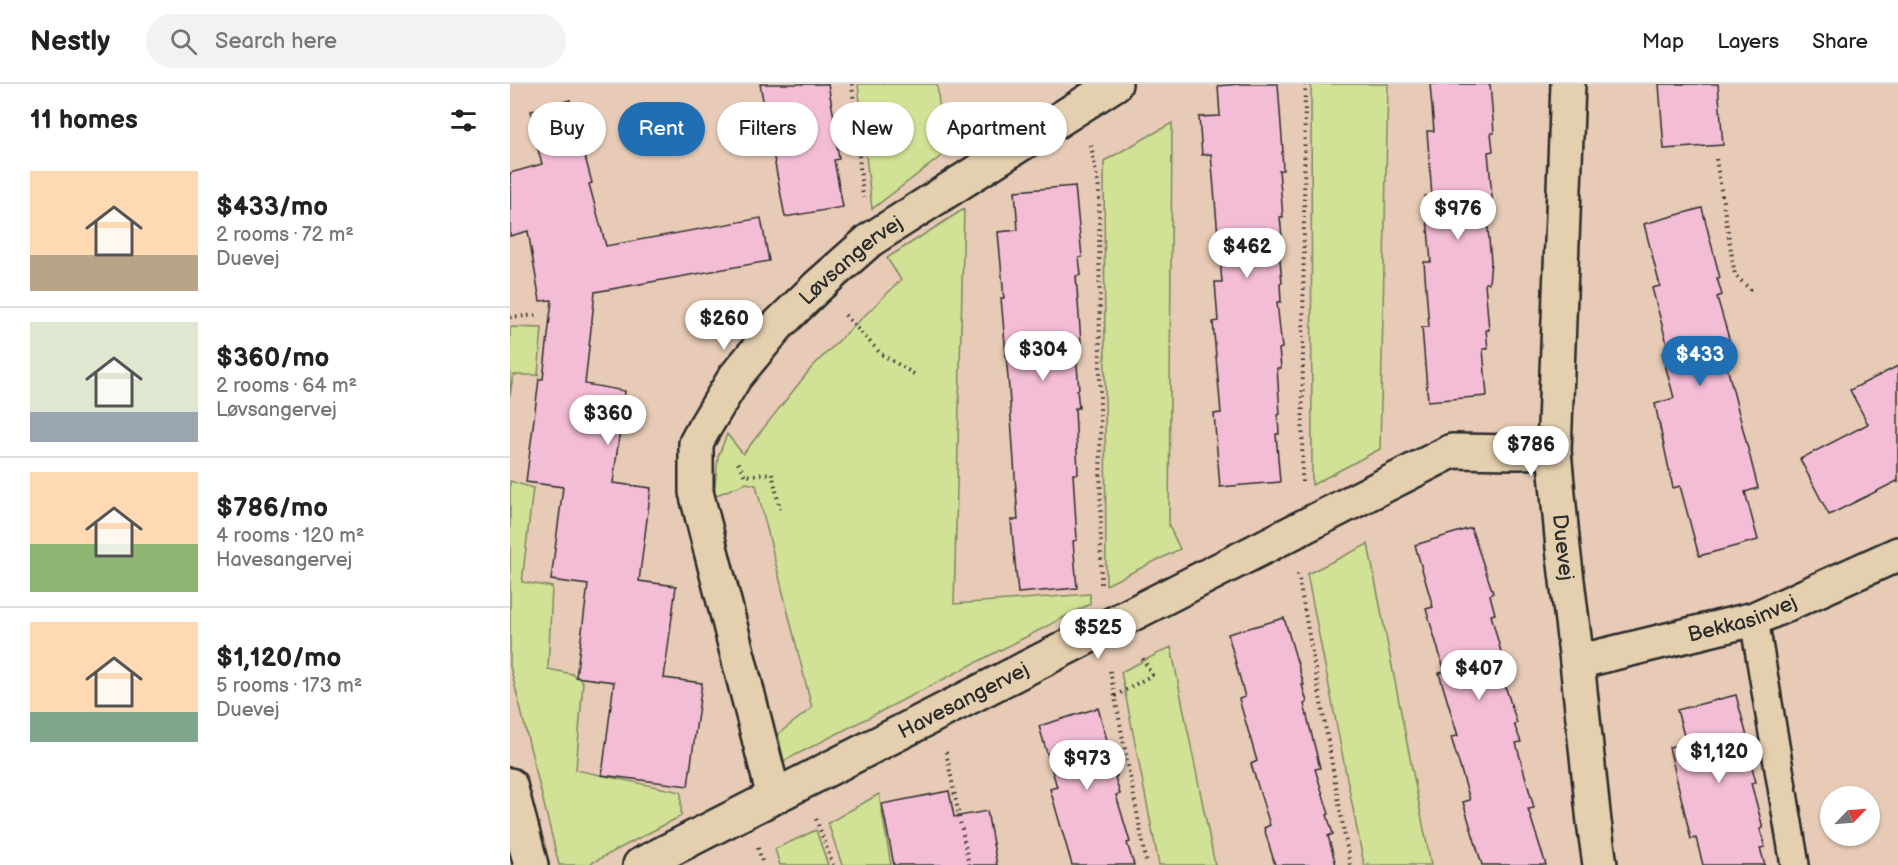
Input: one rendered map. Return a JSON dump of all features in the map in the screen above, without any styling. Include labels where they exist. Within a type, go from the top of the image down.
[{"type":"street","name":"Løvsangervej","points":[[774,797],[696,492],[696,443],[735,377],[778,325],[870,240],[1116,84]]},
{"type":"street","name":"Duevej","points":[[1568,84],[1554,451],[1600,865]]},
{"type":"street","name":"Havesangervej","points":[[640,865],[1452,451],[1516,453],[1554,451]]},
{"type":"street","name":"Bekkasinvej","points":[[1577,662],[1754,618],[1898,554]]},
{"type":"street","points":[[510,785],[522,856]]},
{"type":"lane","points":[[1754,618],[1795,865]]},
{"type":"path","points":[[852,84],[864,211],[870,240]]},
{"type":"path","points":[[1085,104],[1099,190],[1102,630],[1148,865]]},
{"type":"path","points":[[1716,159],[1735,275],[1754,292]]},
{"type":"path","points":[[818,286],[882,354],[914,374]]},
{"type":"path","points":[[510,317],[539,315]]},
{"type":"path","points":[[703,430],[729,449],[745,476],[772,473],[780,509]]},
{"type":"path","points":[[1114,696],[1152,675]]},
{"type":"path","points":[[939,713],[969,865]]},
{"type":"path","points":[[803,782],[833,865]]},
{"type":"green space","points":[[858,84],[937,84],[939,102],[926,102],[926,156],[941,156],[872,209],[866,156],[914,156],[914,102],[860,102]]},
{"type":"green space","points":[[1311,84],[1388,84],[1380,449],[1312,485]]},
{"type":"green space","points":[[1172,123],[1169,526],[1180,549],[1106,585],[1104,161]]},
{"type":"green space","points":[[964,209],[954,604],[1090,594],[1090,604],[784,761],[778,734],[812,708],[756,485],[746,483],[714,496],[718,457],[727,434],[743,454],[812,367],[901,280],[887,258]]},
{"type":"green space","points":[[510,327],[542,328],[538,375],[513,375],[510,396]]},
{"type":"green space","points":[[510,481],[533,488],[522,582],[552,587],[548,669],[572,674],[583,682],[576,770],[681,792],[681,816],[588,865],[559,865],[510,666]]},
{"type":"green space","points":[[1368,544],[1431,865],[1364,865],[1307,574]]},
{"type":"green space","points":[[1171,647],[1215,865],[1159,865],[1121,672]]},
{"type":"green space","points":[[879,794],[891,865],[842,865],[828,823]]},
{"type":"green space","points":[[816,830],[828,865],[780,865],[775,849]]},
{"type":"building","points":[[760,84],[828,84],[831,102],[830,156],[839,156],[839,159],[834,160],[843,207],[785,217],[774,156],[818,156],[818,102],[763,102]]},
{"type":"building","points":[[1278,84],[1283,152],[1283,170],[1279,170],[1283,217],[1280,217],[1282,237],[1278,237],[1282,283],[1280,283],[1281,302],[1277,302],[1282,348],[1279,349],[1281,368],[1277,368],[1280,414],[1278,415],[1279,434],[1276,434],[1280,482],[1220,487],[1214,414],[1221,413],[1213,322],[1218,321],[1215,282],[1222,282],[1211,154],[1202,155],[1199,117],[1220,116],[1218,86]]},
{"type":"building","points":[[1430,84],[1490,84],[1494,133],[1491,133],[1493,151],[1488,152],[1492,196],[1491,218],[1487,218],[1491,261],[1489,283],[1485,283],[1489,330],[1486,330],[1488,349],[1483,349],[1487,396],[1428,401],[1422,327],[1429,327],[1424,262],[1431,262],[1425,196],[1432,196],[1427,131],[1434,131]]},
{"type":"building","points":[[1659,84],[1718,84],[1723,145],[1664,149]]},
{"type":"building","points":[[540,156],[585,156],[592,183],[589,184],[606,246],[761,218],[769,261],[595,292],[585,384],[625,391],[613,483],[651,488],[639,581],[676,586],[664,678],[702,683],[688,786],[602,775],[614,682],[576,677],[588,585],[551,580],[563,487],[526,482],[539,379],[543,379],[552,300],[540,301],[528,231],[510,236],[510,173],[542,164]]},
{"type":"building","points":[[1075,186],[1082,257],[1079,258],[1081,275],[1076,276],[1081,342],[1075,343],[1079,389],[1077,390],[1079,408],[1075,408],[1078,474],[1073,474],[1077,540],[1073,541],[1077,588],[1018,593],[1011,520],[1018,520],[998,232],[1018,230],[1015,191]]},
{"type":"building","points":[[1702,208],[1720,278],[1717,278],[1722,295],[1717,297],[1730,342],[1727,343],[1731,361],[1726,363],[1758,488],[1745,492],[1758,540],[1699,556],[1680,486],[1673,488],[1655,404],[1674,398],[1662,353],[1669,351],[1652,288],[1660,286],[1644,224]]},
{"type":"building","points":[[1898,366],[1898,483],[1897,481],[1829,515],[1800,459],[1868,424],[1850,390]]},
{"type":"building","points":[[1471,528],[1493,593],[1490,595],[1495,614],[1491,615],[1508,678],[1503,679],[1517,723],[1514,724],[1521,742],[1516,743],[1534,808],[1528,809],[1546,865],[1482,865],[1463,802],[1470,800],[1451,737],[1458,736],[1439,673],[1445,672],[1426,609],[1433,607],[1415,545]]},
{"type":"building","points":[[1284,618],[1304,685],[1302,685],[1307,702],[1304,704],[1320,768],[1315,769],[1329,814],[1327,815],[1333,834],[1328,836],[1336,865],[1275,865],[1264,828],[1270,825],[1251,764],[1257,761],[1239,699],[1245,697],[1228,634]]},
{"type":"building","points":[[1736,695],[1754,763],[1751,764],[1756,782],[1751,783],[1763,828],[1760,829],[1765,847],[1760,848],[1765,865],[1703,865],[1696,838],[1691,839],[1669,747],[1686,743],[1677,710]]},
{"type":"building","points":[[1098,708],[1117,776],[1115,777],[1120,794],[1116,795],[1130,842],[1127,843],[1134,865],[1072,865],[1050,789],[1057,787],[1039,726]]},
{"type":"building","points":[[949,791],[954,817],[987,811],[997,865],[894,865],[882,804]]}]
